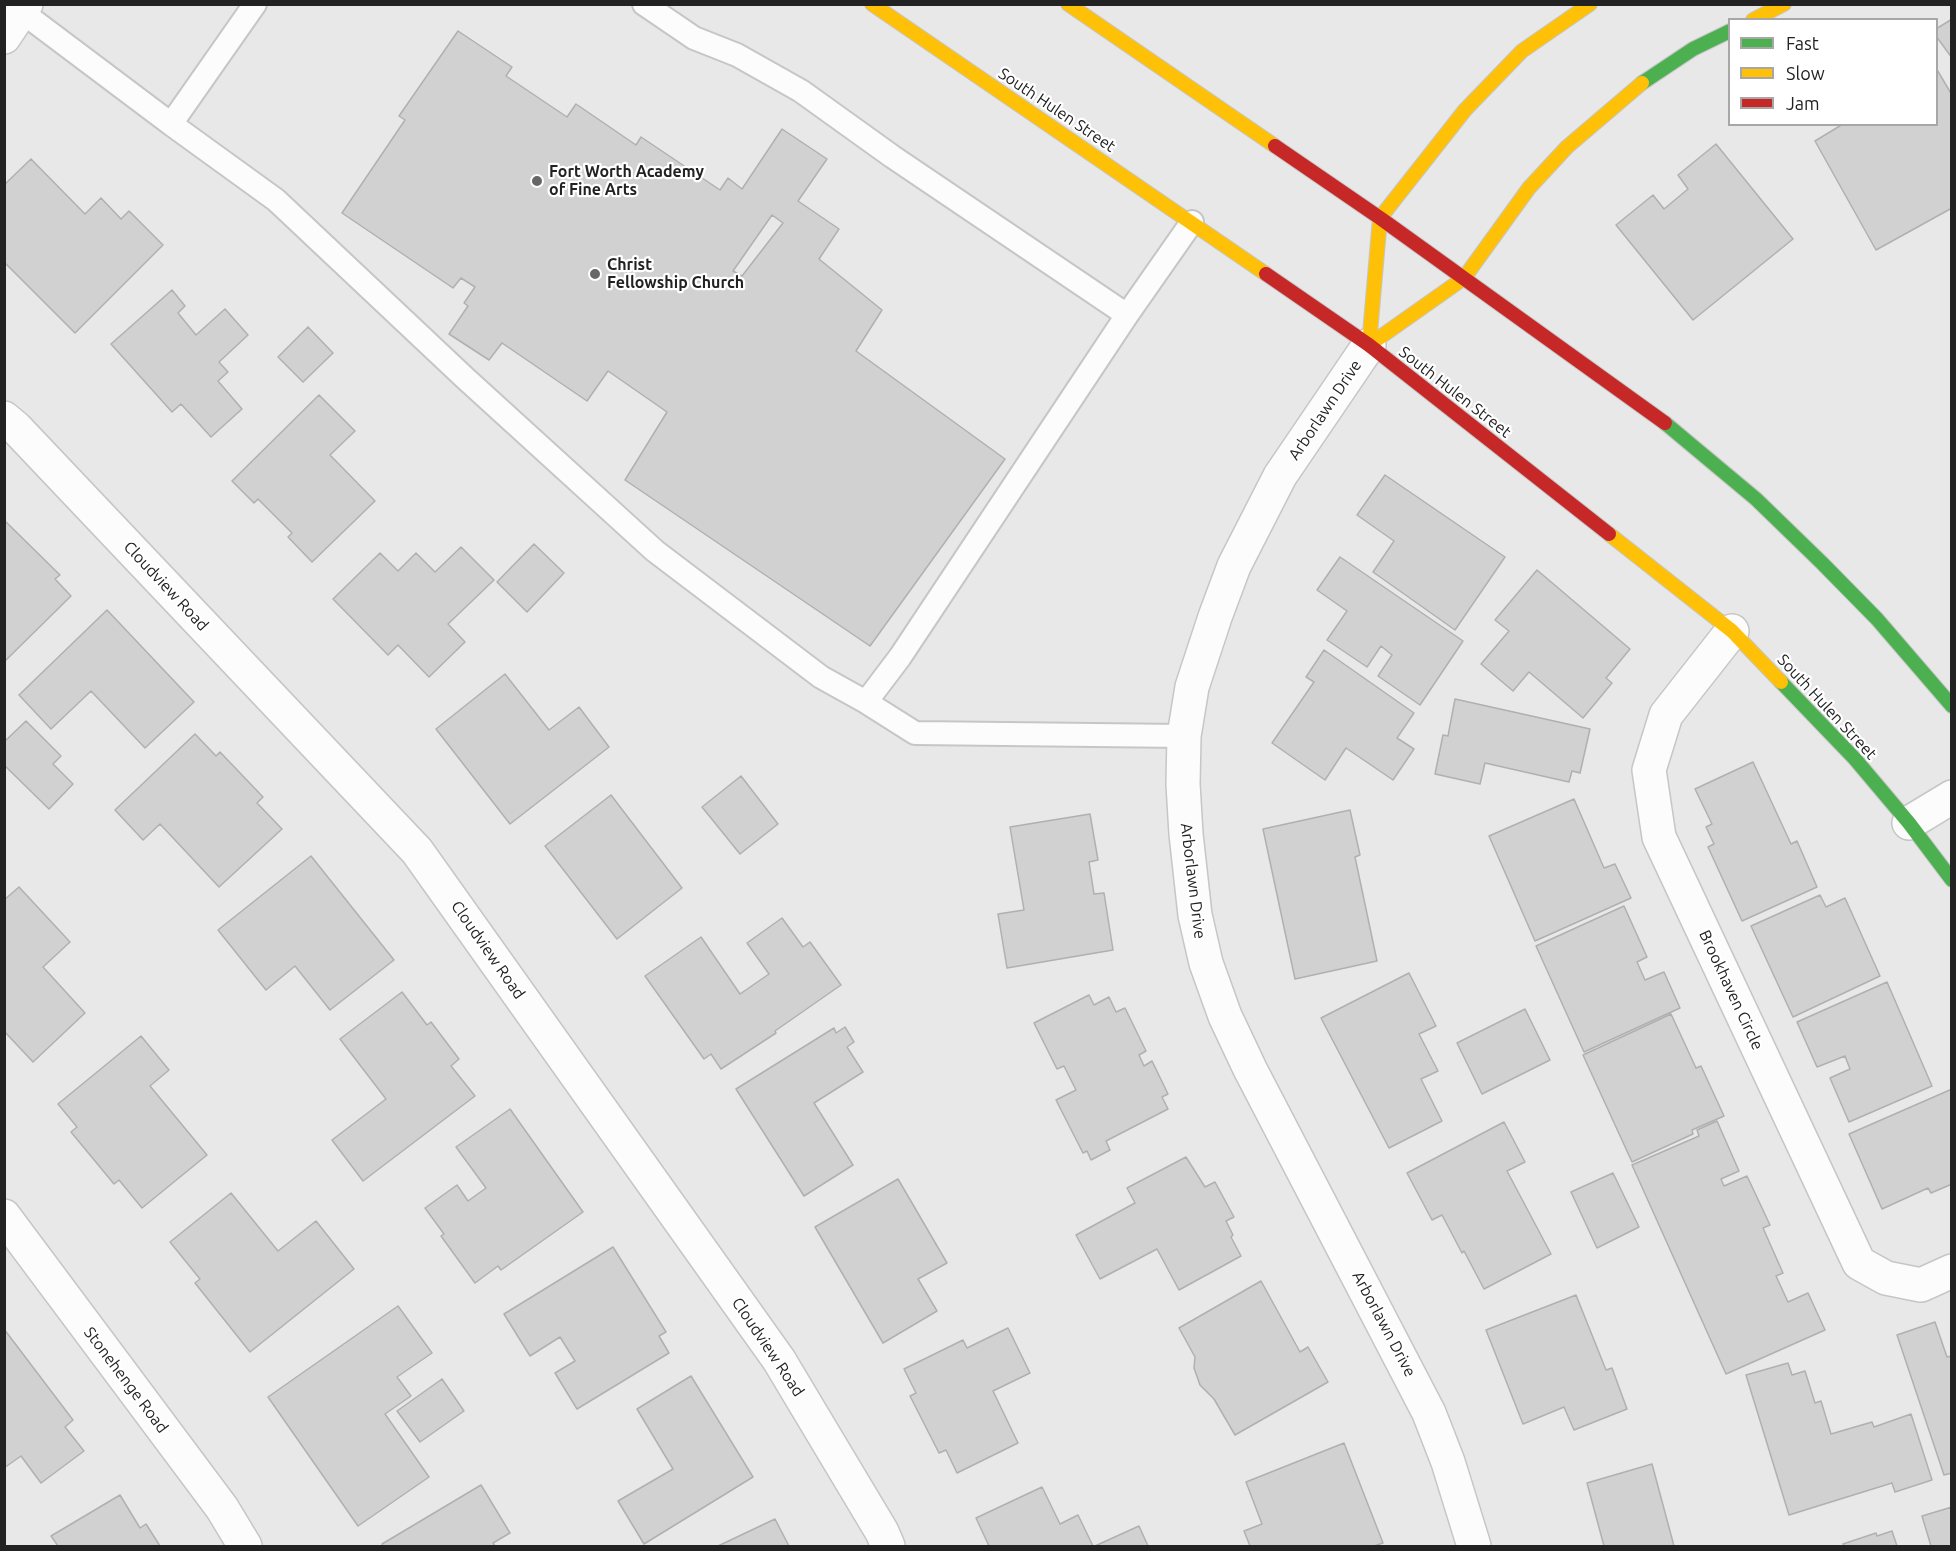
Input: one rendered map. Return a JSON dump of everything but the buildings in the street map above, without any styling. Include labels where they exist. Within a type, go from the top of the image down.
[{"type":"main road","name":"South Hulen Street","points":[[872,4],[1369,345],[1732,631],[1855,759],[1952,880]]},
{"type":"main road","points":[[1068,4],[1380,218],[1674,429],[1756,499],[1822,563],[1877,619],[1952,706]]},
{"type":"main road","points":[[1380,218],[1465,110],[1522,51],[1590,4]]},
{"type":"main road","points":[[1757,18],[1784,4]]},
{"type":"main road","name":"Arborlawn Drive","points":[[1369,345],[1464,278],[1529,188],[1567,147],[1609,109],[1654,73],[1693,49],[1728,32]]},
{"type":"main road","name":"Arborlawn Drive","points":[[1369,345],[1380,218]]},
{"type":"street","name":"Arborlawn Drive","points":[[1369,345],[1280,476],[1234,566],[1192,687],[1184,736],[1183,784],[1186,834],[1195,915],[1206,963],[1225,1016],[1250,1069],[1430,1413],[1474,1546]]},
{"type":"street","name":"Cloudview Road","points":[[4,418],[417,851],[779,1360],[882,1532],[888,1546]]},
{"type":"street","name":"Brookhaven Circle","points":[[1732,631],[1666,715],[1649,770],[1659,837],[1859,1263],[1886,1278],[1921,1285],[1952,1271]]},
{"type":"street","points":[[1909,824],[1952,797]]},
{"type":"street","name":"Stonehenge Road","points":[[4,1216],[222,1508],[245,1546]]},
{"type":"lane","points":[[171,124],[255,4]]},
{"type":"lane","points":[[644,4],[694,38],[737,55],[801,91],[893,157],[1127,315]]},
{"type":"lane","points":[[17,18],[171,124],[276,200],[465,378],[655,551],[821,677],[867,702],[915,733],[1184,736]]},
{"type":"lane","points":[[867,702],[907,647],[1127,315],[1192,222]]},
{"type":"traffic: fast","points":[[1642,83],[1693,49],[1728,32]]},
{"type":"traffic: fast","points":[[1665,423],[1756,499],[1822,563],[1877,619],[1952,706]]},
{"type":"traffic: fast","points":[[1781,682],[1855,759],[1909,823],[1952,880]]},
{"type":"traffic: slow","points":[[872,4],[1266,274]]},
{"type":"traffic: slow","points":[[1068,4],[1275,146]]},
{"type":"traffic: slow","points":[[1369,345],[1380,218],[1465,110],[1522,51],[1590,4]]},
{"type":"traffic: slow","points":[[1757,18],[1784,4]]},
{"type":"traffic: slow","points":[[1369,345],[1464,278],[1529,188],[1567,147],[1642,83]]},
{"type":"traffic: slow","points":[[1609,534],[1732,631],[1781,682]]},
{"type":"traffic: jam","points":[[1275,146],[1380,218],[1665,423]]},
{"type":"traffic: jam","points":[[1266,274],[1369,345],[1609,534]]},
{"type":"place","name":"Fort Worth Academy of Fine Arts","points":[[537,181]]},
{"type":"place","name":"Christ Fellowship Church","points":[[595,274]]}]
